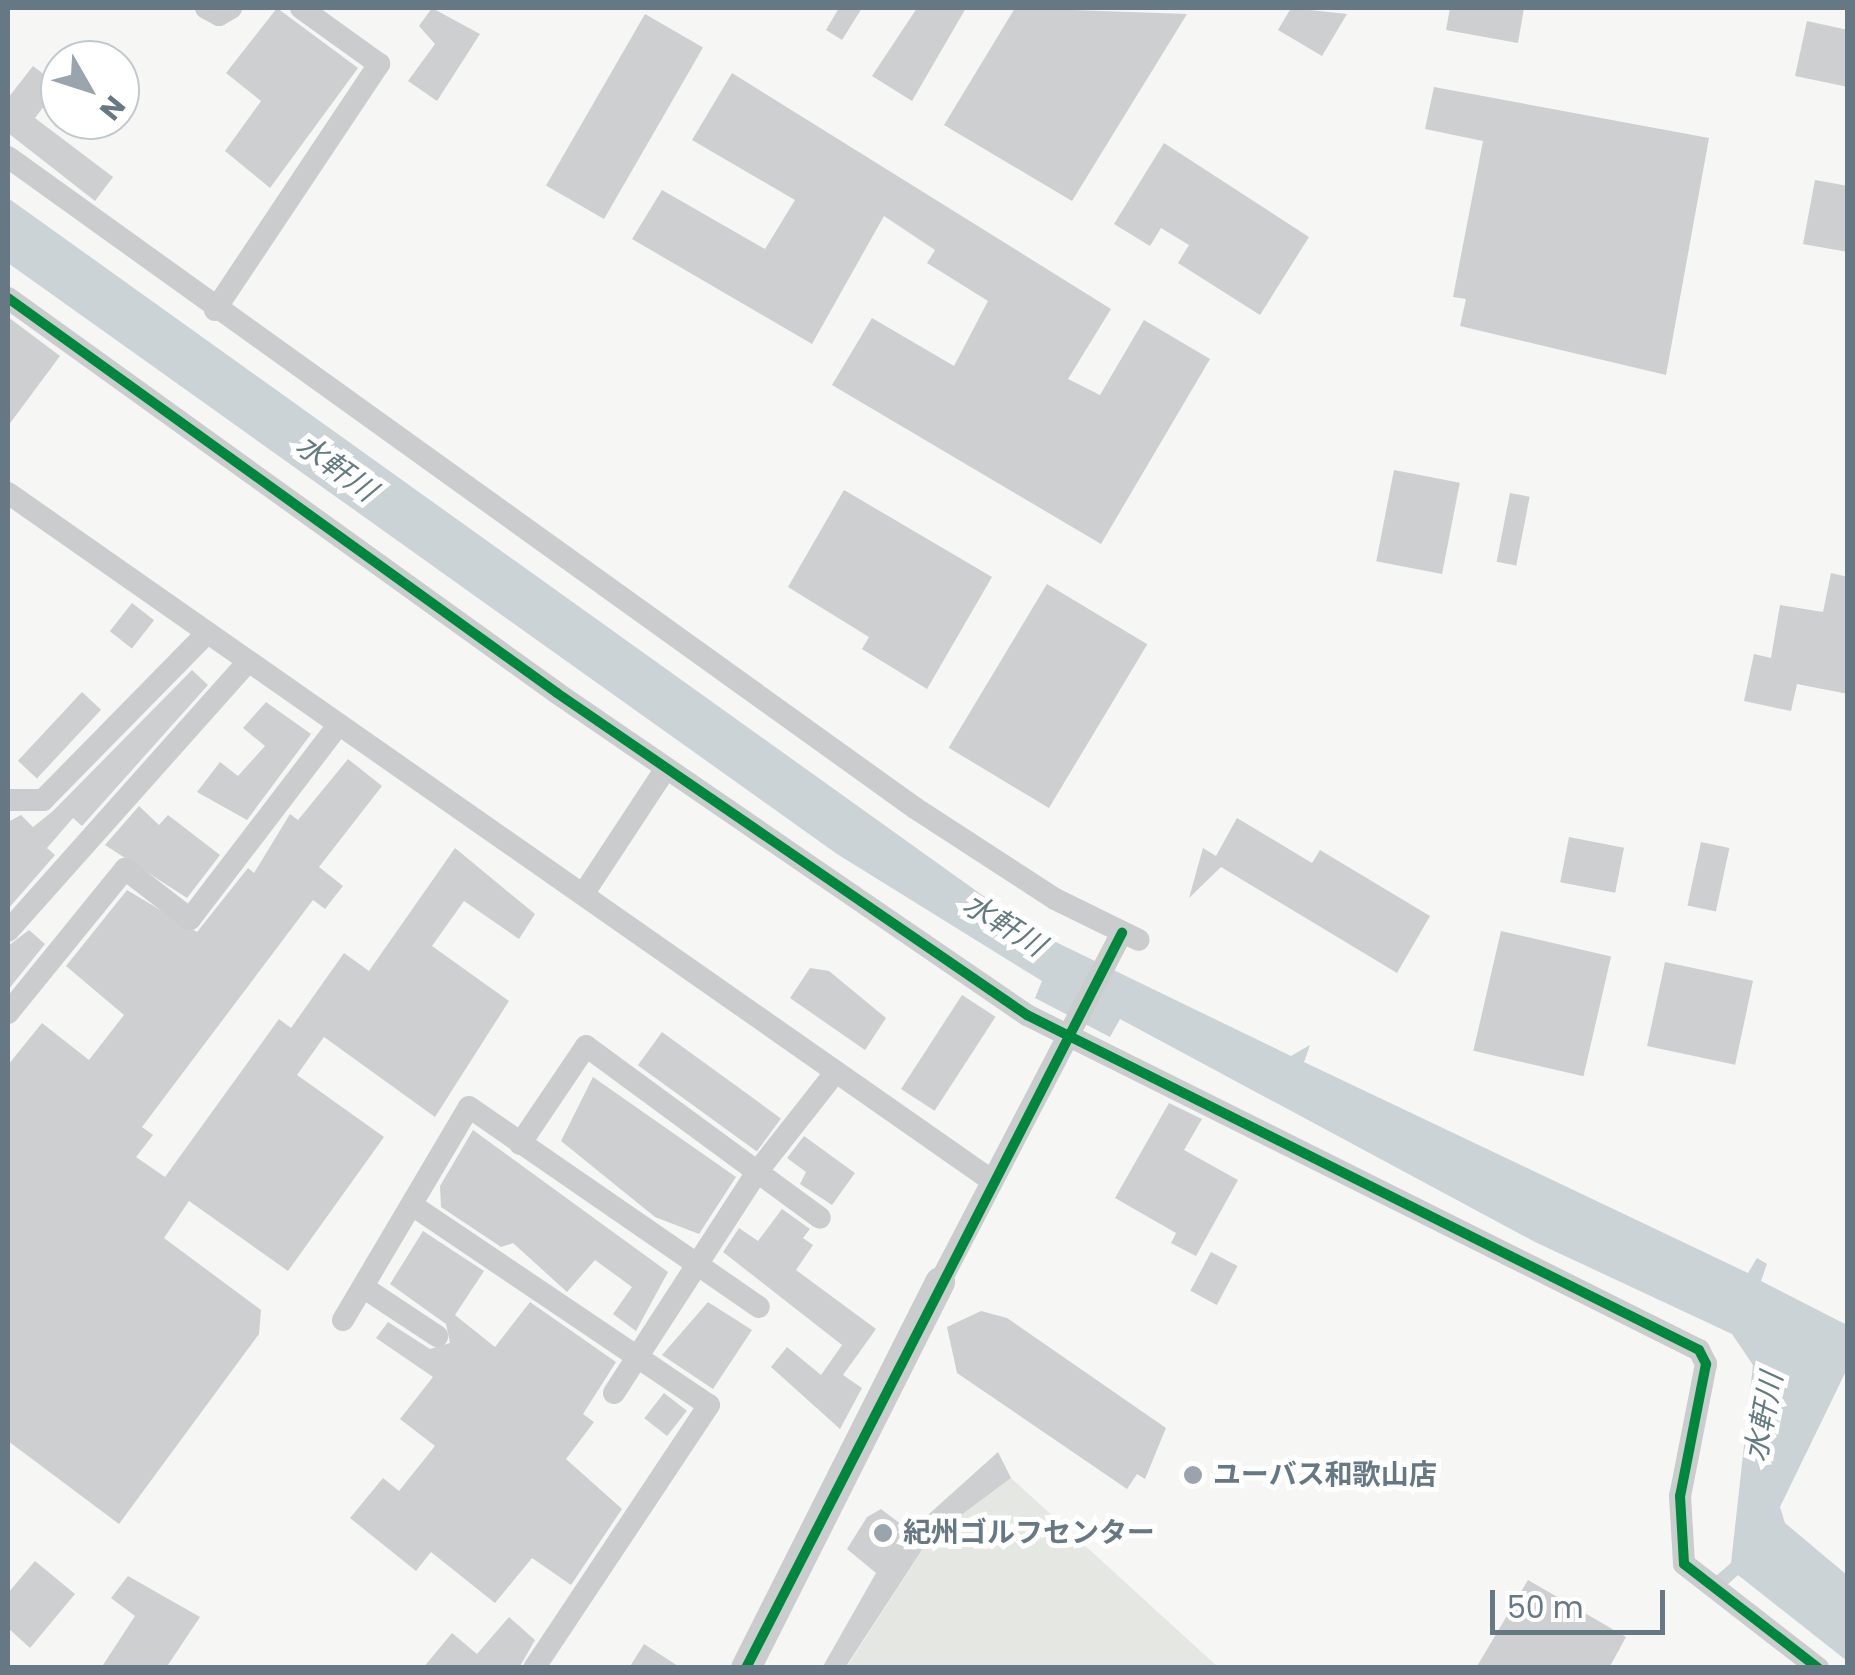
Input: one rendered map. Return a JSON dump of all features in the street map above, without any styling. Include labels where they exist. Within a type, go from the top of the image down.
[{"type":"street","points":[[206,8],[219,15],[232,8]]},
{"type":"street","points":[[214,310],[379,64],[301,8]]},
{"type":"street","points":[[8,157],[214,310],[915,808],[1131,937],[1072,1028],[746,1668]]},
{"type":"street","points":[[8,298],[666,768],[1072,1028],[1699,1350],[1706,1364],[1680,1496],[1684,1564],[1818,1668]]},
{"type":"street","points":[[8,493],[337,727],[584,893],[834,1074],[992,1180]]},
{"type":"street","points":[[8,800],[42,800],[206,634]]},
{"type":"street","points":[[8,931],[247,663]]},
{"type":"street","points":[[8,1013],[125,869],[190,919],[337,727]]},
{"type":"street","points":[[584,893],[666,768]]},
{"type":"street","points":[[520,1144],[586,1046],[820,1218]]},
{"type":"street","points":[[614,1392],[757,1172],[834,1074]]},
{"type":"street","points":[[342,1320],[469,1107],[759,1307]]},
{"type":"street","points":[[412,1205],[709,1406],[534,1668]]},
{"type":"street","points":[[363,1287],[437,1336]]},
{"type":"shaded area","name":"紀州ゴルフセンター","points":[[1011,1478],[1218,1667],[846,1668],[929,1539]]},
{"type":"water","name":"水軒川","points":[[8,198],[1031,930],[1291,1056],[1310,1045],[1304,1062],[1748,1273],[1757,1258],[1767,1264],[1761,1281],[1847,1325],[1847,1369],[1780,1507],[1785,1523],[1847,1575],[1847,1661],[1738,1575],[1726,1586],[1716,1576],[1731,1563],[1753,1365],[1732,1334],[1535,1242],[1120,1019],[1110,1037],[1035,998],[1042,981],[837,854],[8,263]]},
{"type":"building","points":[[277,8],[358,68],[270,188],[225,151],[261,101],[226,73]]},
{"type":"building","points":[[432,8],[480,34],[437,101],[408,81],[435,44],[419,26]]},
{"type":"building","points":[[839,8],[862,8],[842,40],[826,30]]},
{"type":"building","points":[[917,8],[966,8],[912,101],[872,76]]},
{"type":"building","points":[[1015,8],[1187,14],[1072,201],[944,125]]},
{"type":"building","points":[[1291,8],[1347,14],[1322,56],[1278,30]]},
{"type":"building","points":[[1450,8],[1524,8],[1518,43],[1446,30]]},
{"type":"building","points":[[645,14],[703,48],[604,219],[546,185]]},
{"type":"building","points":[[1807,21],[1848,30],[1848,87],[1795,76]]},
{"type":"building","points":[[33,66],[40,71],[40,111],[35,118],[40,122],[40,140],[64,140],[113,177],[95,201],[8,133],[8,98]]},
{"type":"building","points":[[732,73],[1111,309],[1068,379],[1100,395],[1144,320],[1210,359],[1101,544],[832,385],[872,318],[954,366],[988,301],[927,263],[935,250],[884,216],[812,344],[632,239],[662,190],[765,249],[795,200],[692,140]]},
{"type":"building","points":[[1434,87],[1709,138],[1666,375],[1460,326],[1466,299],[1453,297],[1483,141],[1425,129]]},
{"type":"building","points":[[1164,143],[1309,237],[1260,315],[1178,263],[1189,245],[1161,228],[1150,246],[1114,224]]},
{"type":"building","points":[[1815,180],[1848,186],[1848,252],[1803,244]]},
{"type":"building","points":[[8,317],[60,356],[8,426]]},
{"type":"building","points":[[1394,470],[1460,483],[1442,574],[1376,561]]},
{"type":"building","points":[[844,490],[992,577],[927,689],[862,649],[869,637],[788,587]]},
{"type":"building","points":[[1510,493],[1530,497],[1516,566],[1497,562]]},
{"type":"building","points":[[1831,573],[1848,577],[1848,694],[1797,684],[1791,711],[1744,701],[1754,654],[1771,658],[1780,605],[1823,612]]},
{"type":"building","points":[[1047,584],[1147,644],[1049,808],[949,748]]},
{"type":"building","points":[[132,603],[154,620],[132,649],[110,631]]},
{"type":"building","points":[[192,670],[208,685],[82,826],[73,818],[47,848],[55,855],[8,909],[8,822],[21,815],[33,827],[53,811]]},
{"type":"building","points":[[82,692],[101,710],[37,778],[18,761]]},
{"type":"building","points":[[266,702],[311,734],[247,820],[197,792],[220,762],[238,776],[265,746],[243,728]]},
{"type":"building","points":[[348,759],[382,786],[319,867],[343,886],[325,909],[313,900],[142,1127],[153,1135],[136,1157],[165,1177],[279,1019],[291,1028],[344,953],[369,971],[455,848],[535,914],[519,939],[464,901],[432,946],[509,1001],[435,1117],[324,1037],[297,1075],[384,1137],[288,1271],[189,1201],[164,1238],[261,1310],[259,1334],[119,1524],[8,1441],[8,1065],[42,1023],[89,1060],[124,1015],[66,966],[127,890],[197,932],[248,868],[254,873],[290,814],[298,820]]},
{"type":"building","points":[[139,806],[159,825],[168,815],[220,855],[187,898],[105,845]]},
{"type":"building","points":[[1237,818],[1312,863],[1320,850],[1430,916],[1397,973],[1221,867],[1189,898],[1203,848],[1216,856]]},
{"type":"building","points":[[1569,837],[1624,848],[1615,893],[1560,882]]},
{"type":"building","points":[[1701,842],[1729,848],[1716,912],[1687,906]]},
{"type":"building","points":[[29,930],[45,944],[8,990],[8,946]]},
{"type":"building","points":[[1501,931],[1611,956],[1583,1076],[1473,1051]]},
{"type":"building","points":[[1665,962],[1753,981],[1735,1065],[1647,1046]]},
{"type":"building","points":[[810,968],[829,971],[886,1018],[865,1050],[790,998]]},
{"type":"building","points":[[962,995],[996,1017],[935,1111],[901,1089]]},
{"type":"building","points":[[662,1032],[781,1118],[757,1152],[638,1065]]},
{"type":"building","points":[[593,1077],[736,1177],[699,1234],[655,1217],[561,1141]]},
{"type":"building","points":[[1169,1103],[1202,1119],[1184,1150],[1238,1180],[1196,1256],[1171,1243],[1176,1233],[1115,1198]]},
{"type":"building","points":[[473,1130],[668,1272],[636,1331],[613,1314],[632,1287],[595,1260],[567,1292],[513,1243],[501,1247],[441,1207],[440,1186]]},
{"type":"building","points":[[804,1136],[855,1173],[832,1205],[800,1184],[806,1172],[787,1158]]},
{"type":"building","points":[[782,1209],[810,1229],[803,1238],[813,1245],[796,1270],[876,1329],[843,1375],[862,1388],[840,1429],[771,1367],[787,1347],[821,1375],[842,1345],[723,1252],[739,1228],[758,1241]]},
{"type":"building","points":[[423,1231],[484,1271],[455,1315],[495,1347],[530,1302],[616,1362],[583,1414],[594,1422],[566,1459],[622,1509],[571,1585],[532,1558],[495,1603],[431,1552],[416,1571],[350,1518],[383,1478],[399,1491],[435,1446],[400,1419],[433,1377],[376,1338],[388,1322],[430,1349],[450,1343],[446,1324],[390,1284]]},
{"type":"building","points":[[1211,1252],[1237,1266],[1217,1305],[1190,1291]]},
{"type":"building","points":[[708,1302],[752,1330],[713,1389],[662,1355]]},
{"type":"building","points":[[981,1311],[1007,1318],[1166,1428],[1145,1479],[1137,1474],[1127,1489],[957,1373],[947,1327]]},
{"type":"building","points":[[664,1393],[687,1411],[667,1436],[644,1418]]},
{"type":"building","points":[[998,1452],[1011,1478],[929,1539],[845,1668],[822,1668],[876,1573],[847,1549],[867,1517],[881,1509],[910,1531]]},
{"type":"building","points":[[35,1561],[75,1594],[30,1648],[8,1628],[8,1593]]},
{"type":"building","points":[[128,1576],[200,1617],[166,1668],[101,1668],[135,1616],[111,1598]]},
{"type":"building","points":[[1528,1580],[1626,1637],[1609,1668],[1476,1668]]},
{"type":"building","points":[[509,1617],[535,1640],[519,1668],[423,1668],[452,1633],[477,1654]]},
{"type":"building","points":[[644,1644],[681,1668],[629,1668]]},
{"type":"cycle path","points":[[8,298],[557,693],[1027,1015],[1699,1350],[1706,1364],[1680,1496],[1684,1564],[1818,1668]]},
{"type":"cycle path","points":[[746,1668],[1122,933]]},
{"type":"place","name":"ユーバス和歌山店","points":[[1193,1475]]},
{"type":"place","name":"紀州ゴルフセンター","points":[[883,1533]]}]
